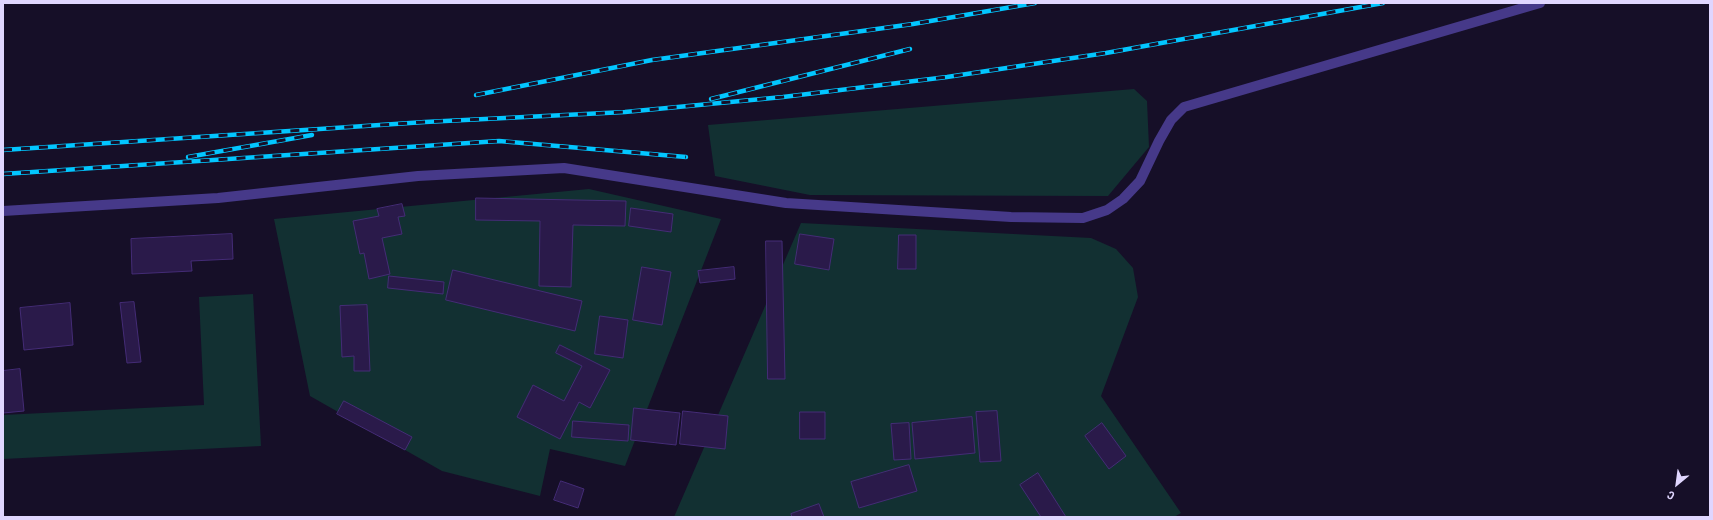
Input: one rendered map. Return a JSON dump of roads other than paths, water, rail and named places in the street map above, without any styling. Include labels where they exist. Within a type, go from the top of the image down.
[{"type":"lane","points":[[3,211],[218,198],[418,176],[564,168],[786,203],[1011,217],[1083,218],[1108,210],[1123,199],[1140,181],[1171,120],[1184,108],[1540,3]]},
{"type":"railway","points":[[476,95],[652,60],[913,24],[1035,3]]},
{"type":"railway","points":[[3,150],[425,122],[625,112],[783,97],[947,77],[1106,53],[1383,3]]},
{"type":"railway","points":[[711,99],[910,49]]},
{"type":"railway","points":[[188,157],[312,135]]},
{"type":"railway","points":[[3,174],[499,141],[686,157]]}]
